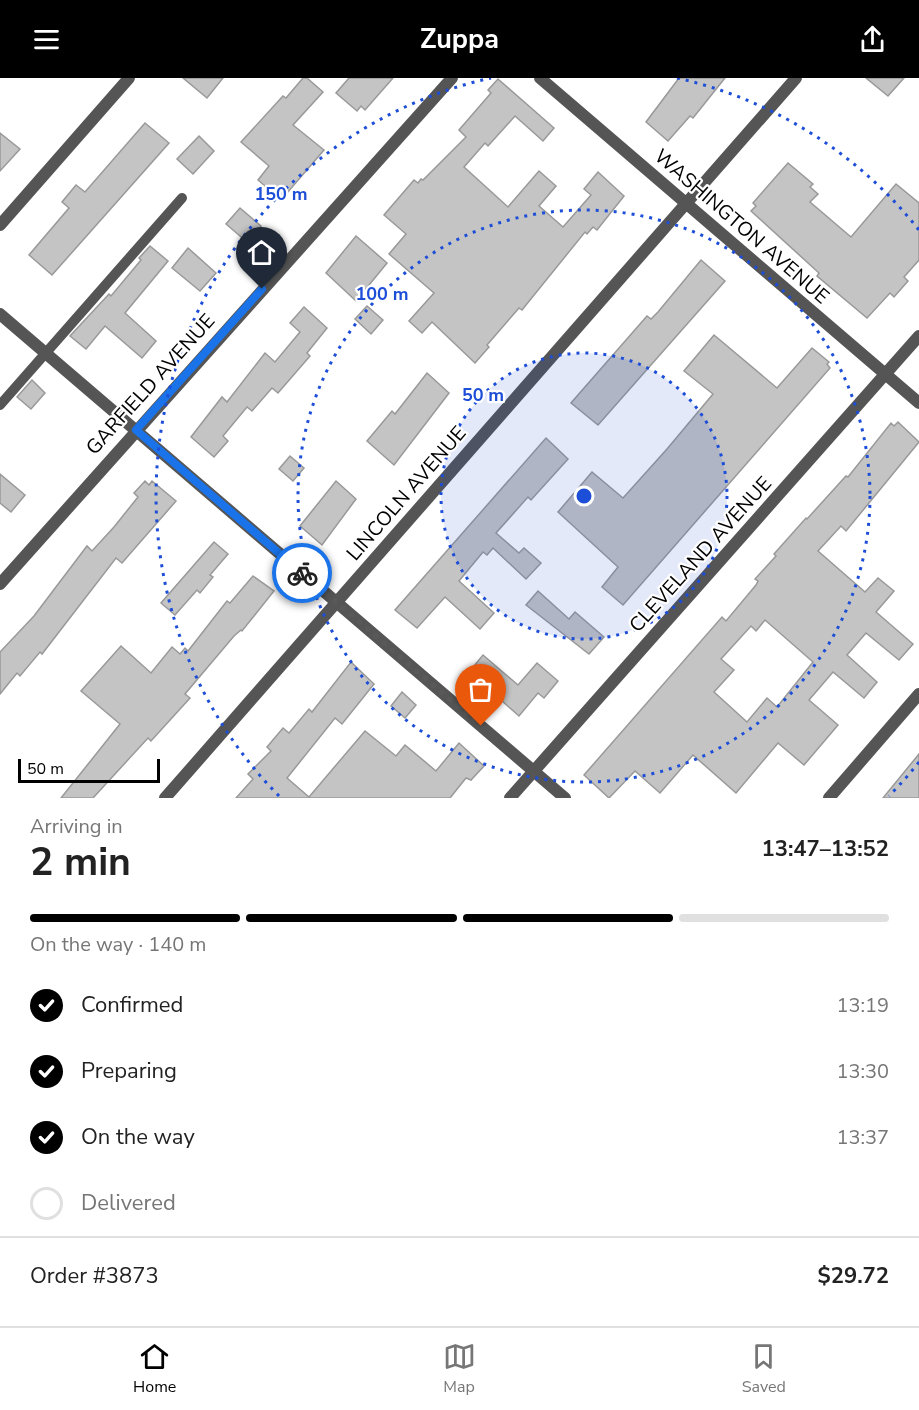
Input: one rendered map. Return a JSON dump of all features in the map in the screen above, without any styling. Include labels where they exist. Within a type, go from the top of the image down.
[{"type":"street","points":[[0,225],[129,78]]},
{"type":"street","name":"GARFIELD AVENUE","points":[[0,584],[452,78]]},
{"type":"street","name":"WASHINGTON AVENUE","points":[[540,78],[919,403]]},
{"type":"street","name":"LINCOLN AVENUE","points":[[165,798],[796,78]]},
{"type":"street","points":[[0,314],[565,798]]},
{"type":"street","name":"CLEVELAND AVENUE","points":[[510,798],[919,336]]},
{"type":"street","points":[[829,798],[919,694]]},
{"type":"lane","points":[[0,405],[182,198]]},
{"type":"building","points":[[183,78],[223,78],[207,98]]},
{"type":"building","points":[[303,78],[307,78],[323,92],[293,125],[324,150],[281,200],[258,180],[269,166],[241,142],[283,96],[286,98]]},
{"type":"building","points":[[349,78],[393,78],[365,110],[361,106],[357,111],[336,93]]},
{"type":"building","points":[[679,78],[725,78],[693,118],[690,116],[668,141],[646,122]]},
{"type":"building","points":[[866,78],[904,78],[888,96]]},
{"type":"building","points":[[498,79],[554,128],[543,141],[515,116],[488,146],[485,143],[464,167],[508,207],[539,171],[556,186],[539,206],[563,227],[591,195],[584,189],[598,172],[624,196],[597,230],[593,227],[587,234],[585,232],[522,310],[519,308],[487,345],[489,347],[475,363],[432,322],[422,333],[409,321],[434,293],[389,254],[406,234],[384,215],[414,180],[418,183],[421,179],[423,180],[466,137],[459,130],[491,93],[488,90]]},
{"type":"building","points":[[145,123],[169,143],[52,275],[29,255],[69,208],[62,202],[76,185],[85,192]]},
{"type":"building","points":[[0,133],[20,149],[0,171]]},
{"type":"building","points":[[199,136],[214,151],[193,174],[177,159]]},
{"type":"building","points":[[788,163],[813,184],[810,187],[818,194],[810,202],[851,237],[896,184],[919,203],[919,260],[904,277],[908,281],[894,297],[890,293],[867,318],[817,276],[819,273],[751,211],[756,206],[753,203]]},
{"type":"building","points":[[240,208],[261,226],[247,242],[226,224]]},
{"type":"building","points":[[356,236],[387,263],[356,301],[326,273]]},
{"type":"building","points":[[150,246],[168,261],[125,313],[156,341],[142,358],[105,326],[86,349],[70,336],[109,294],[111,296]]},
{"type":"building","points":[[188,248],[216,273],[200,291],[172,268]]},
{"type":"building","points":[[701,260],[725,281],[598,425],[571,403],[647,316],[651,319],[658,312]]},
{"type":"building","points":[[367,306],[383,320],[371,334],[355,319]]},
{"type":"building","points":[[304,307],[327,328],[307,353],[310,356],[278,393],[272,388],[252,411],[247,407],[223,436],[228,441],[214,457],[191,437],[222,397],[227,402],[265,353],[275,362],[300,332],[290,323]]},
{"type":"building","points":[[714,335],[777,388],[812,348],[829,362],[827,364],[830,368],[623,605],[602,587],[618,567],[558,512],[592,472],[623,498],[667,449],[713,394],[684,371]]},
{"type":"building","points":[[427,373],[449,393],[394,465],[367,441],[392,411],[395,414]]},
{"type":"building","points":[[32,380],[45,393],[31,409],[17,397]]},
{"type":"building","points":[[898,422],[919,442],[846,531],[841,526],[818,551],[865,592],[878,578],[894,591],[876,612],[913,644],[899,660],[866,633],[847,655],[877,682],[864,698],[833,672],[809,700],[838,725],[804,765],[778,743],[736,793],[693,755],[660,793],[635,771],[609,798],[584,775],[722,617],[726,621],[756,585],[758,581],[755,579],[776,556],[774,554],[846,476],[848,477],[891,423],[894,426]],"holes":[[[765,620],[813,662],[777,707],[767,698],[747,722],[714,692],[734,670],[721,659],[751,626],[756,631]]]},
{"type":"building","points":[[546,438],[568,459],[531,500],[528,497],[496,533],[519,553],[524,548],[541,563],[526,579],[493,548],[487,555],[483,552],[459,581],[494,613],[480,629],[445,597],[417,628],[395,610]]},
{"type":"building","points":[[290,456],[304,468],[293,481],[279,469]]},
{"type":"building","points":[[0,474],[25,495],[11,512],[0,503]]},
{"type":"building","points":[[145,481],[149,485],[152,481],[176,501],[122,563],[116,558],[42,654],[40,652],[20,676],[17,673],[0,694],[0,652],[34,616],[87,546],[92,551],[114,527],[138,497],[134,493]]},
{"type":"building","points":[[336,481],[356,499],[322,545],[300,526]]},
{"type":"building","points":[[214,542],[228,554],[210,575],[213,577],[200,593],[197,590],[175,615],[161,603]]},
{"type":"building","points":[[253,576],[274,591],[242,631],[234,636],[185,694],[190,698],[151,741],[148,738],[93,798],[61,798],[120,724],[81,691],[121,646],[151,673],[172,647],[180,654],[185,648],[188,651],[227,601],[230,603]]},
{"type":"building","points":[[538,591],[569,619],[575,612],[604,637],[589,654],[526,605]]},
{"type":"building","points":[[483,655],[518,685],[537,663],[558,681],[544,698],[538,693],[519,716],[469,672]]},
{"type":"building","points":[[351,662],[374,684],[342,724],[335,718],[287,778],[309,797],[365,731],[396,756],[405,745],[436,771],[459,743],[484,766],[471,780],[466,778],[450,798],[236,798],[253,779],[248,774],[271,751],[267,747],[283,728],[289,733],[309,709],[312,712]]},
{"type":"building","points":[[402,692],[416,705],[405,718],[391,706]]},
{"type":"building","points":[[919,754],[919,798],[883,798]]},
{"type":"way so far","points":[[302,573],[481,726]]},
{"type":"route","points":[[262,289],[136,430],[302,573]]}]
